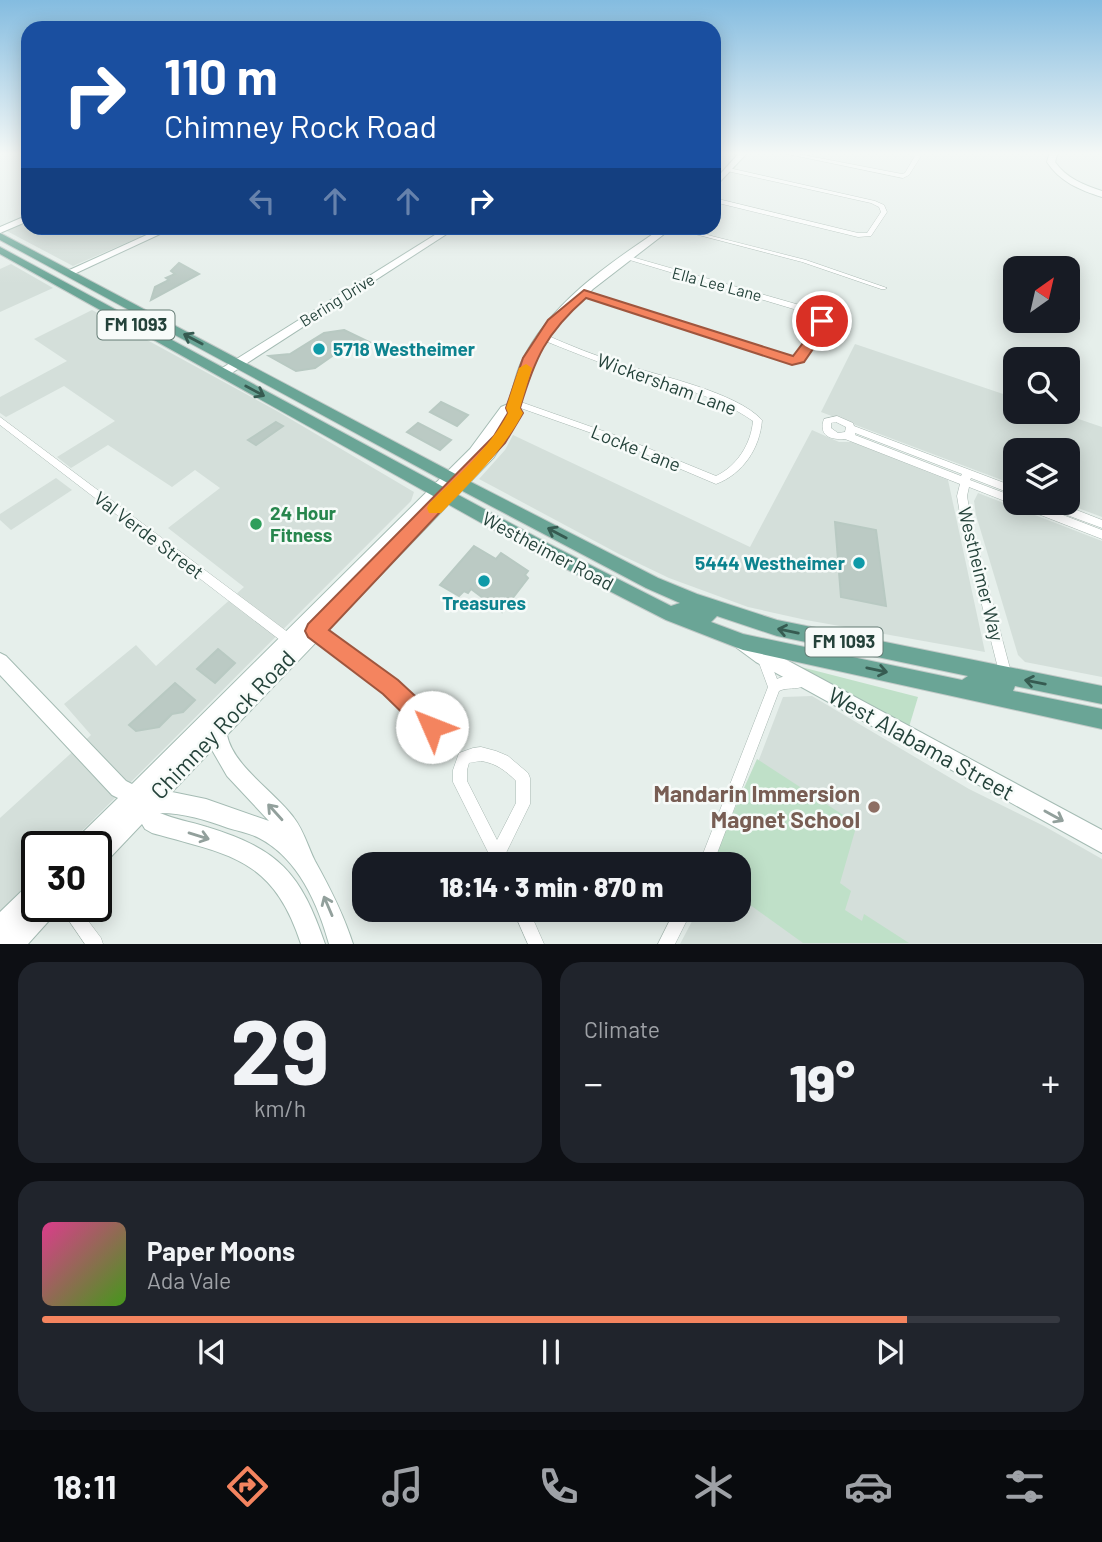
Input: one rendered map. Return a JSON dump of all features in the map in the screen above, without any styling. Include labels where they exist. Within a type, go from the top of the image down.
[{"type":"main road","name":"Westheimer Road","points":[[0,236],[239,363],[338,412],[385,442],[652,583],[713,608],[777,628],[1102,695]]},
{"type":"main road","name":"Westheimer Road","points":[[0,250],[442,494],[651,605],[743,642],[1102,719]]},
{"type":"main road","points":[[33,268],[42,266],[60,274],[69,272]]},
{"type":"main road","points":[[77,292],[90,291],[106,300],[115,297]]},
{"type":"main road","points":[[102,307],[114,303],[137,316],[147,314]]},
{"type":"main road","points":[[288,408],[301,406],[322,417],[338,412]]},
{"type":"main road","points":[[325,429],[335,424],[368,442],[385,442]]},
{"type":"main road","points":[[651,605],[702,615],[709,615],[713,608]]},
{"type":"main road","points":[[947,684],[1006,686],[1006,676]]},
{"type":"street","points":[[721,202],[859,235],[869,235],[885,208],[873,202],[846,196]]},
{"type":"street","points":[[0,227],[21,219]]},
{"type":"street","points":[[69,272],[152,235]]},
{"type":"street","name":"Bering Drive","points":[[223,373],[440,235]]},
{"type":"street","name":"Chimney Rock Road","points":[[112,836],[141,800],[495,438],[516,413],[514,405],[528,361],[559,316],[625,257],[657,235]]},
{"type":"street","points":[[702,235],[804,261],[883,288]]},
{"type":"street","name":"Ella Lee Lane","points":[[584,293],[792,360],[800,359],[822,321],[810,312],[625,257]]},
{"type":"street","name":"Wickersham Lane","points":[[543,337],[615,365],[712,397],[750,414],[758,420],[758,431],[746,452]]},
{"type":"street","name":"Locke Lane","points":[[514,405],[620,440],[716,480],[733,472],[746,452]]},
{"type":"street","name":"Val Verde Street","points":[[1,421],[294,644]]},
{"type":"street","points":[[850,432],[966,477],[1003,495]]},
{"type":"street","points":[[966,477],[1003,488]]},
{"type":"street","name":"Westheimer Way","points":[[966,477],[962,496],[967,526],[1006,676]]},
{"type":"street","points":[[1050,515],[1102,535]]},
{"type":"street","points":[[1078,515],[1102,524]]},
{"type":"street","points":[[310,627],[390,687],[432,727]]},
{"type":"street","name":"West Alabama Street","points":[[743,642],[811,684],[1102,842]]},
{"type":"street","name":"Chimney Rock Road","points":[[103,831],[217,731],[294,644]]},
{"type":"street","points":[[711,852],[774,687],[762,656]]},
{"type":"street","points":[[0,662],[119,788],[141,800],[175,801],[215,812],[274,835],[309,871]]},
{"type":"street","points":[[774,687],[791,681],[811,684]]},
{"type":"street","points":[[217,731],[217,742],[230,761],[288,826],[328,904],[341,943]]},
{"type":"street","points":[[477,752],[488,753],[509,764],[523,778],[523,804],[500,860],[460,782],[464,758],[477,752]]},
{"type":"street","points":[[141,800],[152,822],[241,848],[269,866],[296,895],[313,943]]},
{"type":"street","points":[[0,928],[21,908]]},
{"type":"street","points":[[11,943],[31,922]]},
{"type":"street","points":[[79,922],[95,943]]},
{"type":"street","points":[[526,922],[536,943]]},
{"type":"street","points":[[666,943],[677,922]]},
{"type":"shaded area","points":[[21,223],[21,235],[142,236],[73,266],[5,230]]},
{"type":"shaded area","points":[[11,264],[53,288],[0,312],[0,269]]},
{"type":"shaded area","points":[[92,310],[277,411],[414,492],[411,501],[82,831],[21,831],[21,892],[0,912],[0,818],[91,735],[64,704],[136,645],[156,666],[244,587],[168,528],[220,488],[195,470],[172,487],[108,445],[71,468],[57,457],[115,421],[64,386],[6,417],[0,413],[0,397],[67,361],[34,339]]},
{"type":"shaded area","points":[[855,344],[1003,394],[1003,424],[1080,424],[1080,420],[1102,427],[1102,517],[1080,509],[1080,438],[1003,438],[1003,480],[821,412]]},
{"type":"shaded area","points":[[812,430],[839,442],[852,442],[948,480],[985,652],[748,607],[669,578],[479,479],[505,450],[513,435],[750,547]]},
{"type":"shaded area","points":[[56,478],[72,490],[11,530],[0,520],[0,514]]},
{"type":"shaded area","points":[[978,493],[1003,503],[1003,515],[1035,515],[1102,541],[1102,677],[1025,662],[1018,655],[974,501]]},
{"type":"shaded area","name":"Mandarin Immersion Magnet School","points":[[812,696],[969,789],[1044,826],[1102,859],[1102,943],[680,944],[692,922],[751,922],[751,852],[724,852],[783,697]]},
{"type":"green space","points":[[797,666],[918,697],[909,727]]},
{"type":"green space","points":[[757,759],[857,824],[840,883],[851,891],[845,910],[862,921],[864,914],[909,943],[803,943],[751,906],[751,852],[715,852]]},
{"type":"building","points":[[179,263],[199,274],[151,300],[155,287],[175,274],[171,271]]},
{"type":"building","name":"5718 Westheimer","points":[[344,330],[369,342],[348,345],[315,368],[296,371],[269,356],[290,354],[324,333]]},
{"type":"building","points":[[441,402],[468,415],[457,426],[430,412]]},
{"type":"building","points":[[276,422],[283,426],[256,445],[248,440]]},
{"type":"building","points":[[418,423],[451,440],[440,450],[407,432]]},
{"type":"building","name":"5444 Westheimer","points":[[835,522],[876,530],[886,606],[841,597]]},
{"type":"building","name":"Treasures","points":[[474,546],[496,559],[501,553],[528,571],[525,575],[528,578],[502,612],[471,589],[459,596],[440,585]]},
{"type":"building","points":[[218,649],[235,663],[215,683],[197,669]]},
{"type":"building","points":[[175,683],[195,700],[183,712],[172,714],[159,727],[136,731],[129,725]]},
{"type":"slow traffic","points":[[435,508],[480,463],[509,425],[516,413],[513,408],[526,368]]},
{"type":"place","name":"5718 Westheimer","points":[[319,349]]},
{"type":"place","name":"24 Hour Fitness","points":[[256,524]]},
{"type":"place","name":"5444 Westheimer","points":[[859,563]]},
{"type":"place","name":"Treasures","points":[[484,581]]},
{"type":"place","name":"Mandarin Immersion Magnet School","points":[[874,807]]},
{"type":"route","points":[[432,727],[390,687],[314,631],[480,463],[499,440],[516,413],[513,408],[528,361],[553,323],[566,309],[584,293],[792,360],[800,359],[821,327],[822,321]]}]
